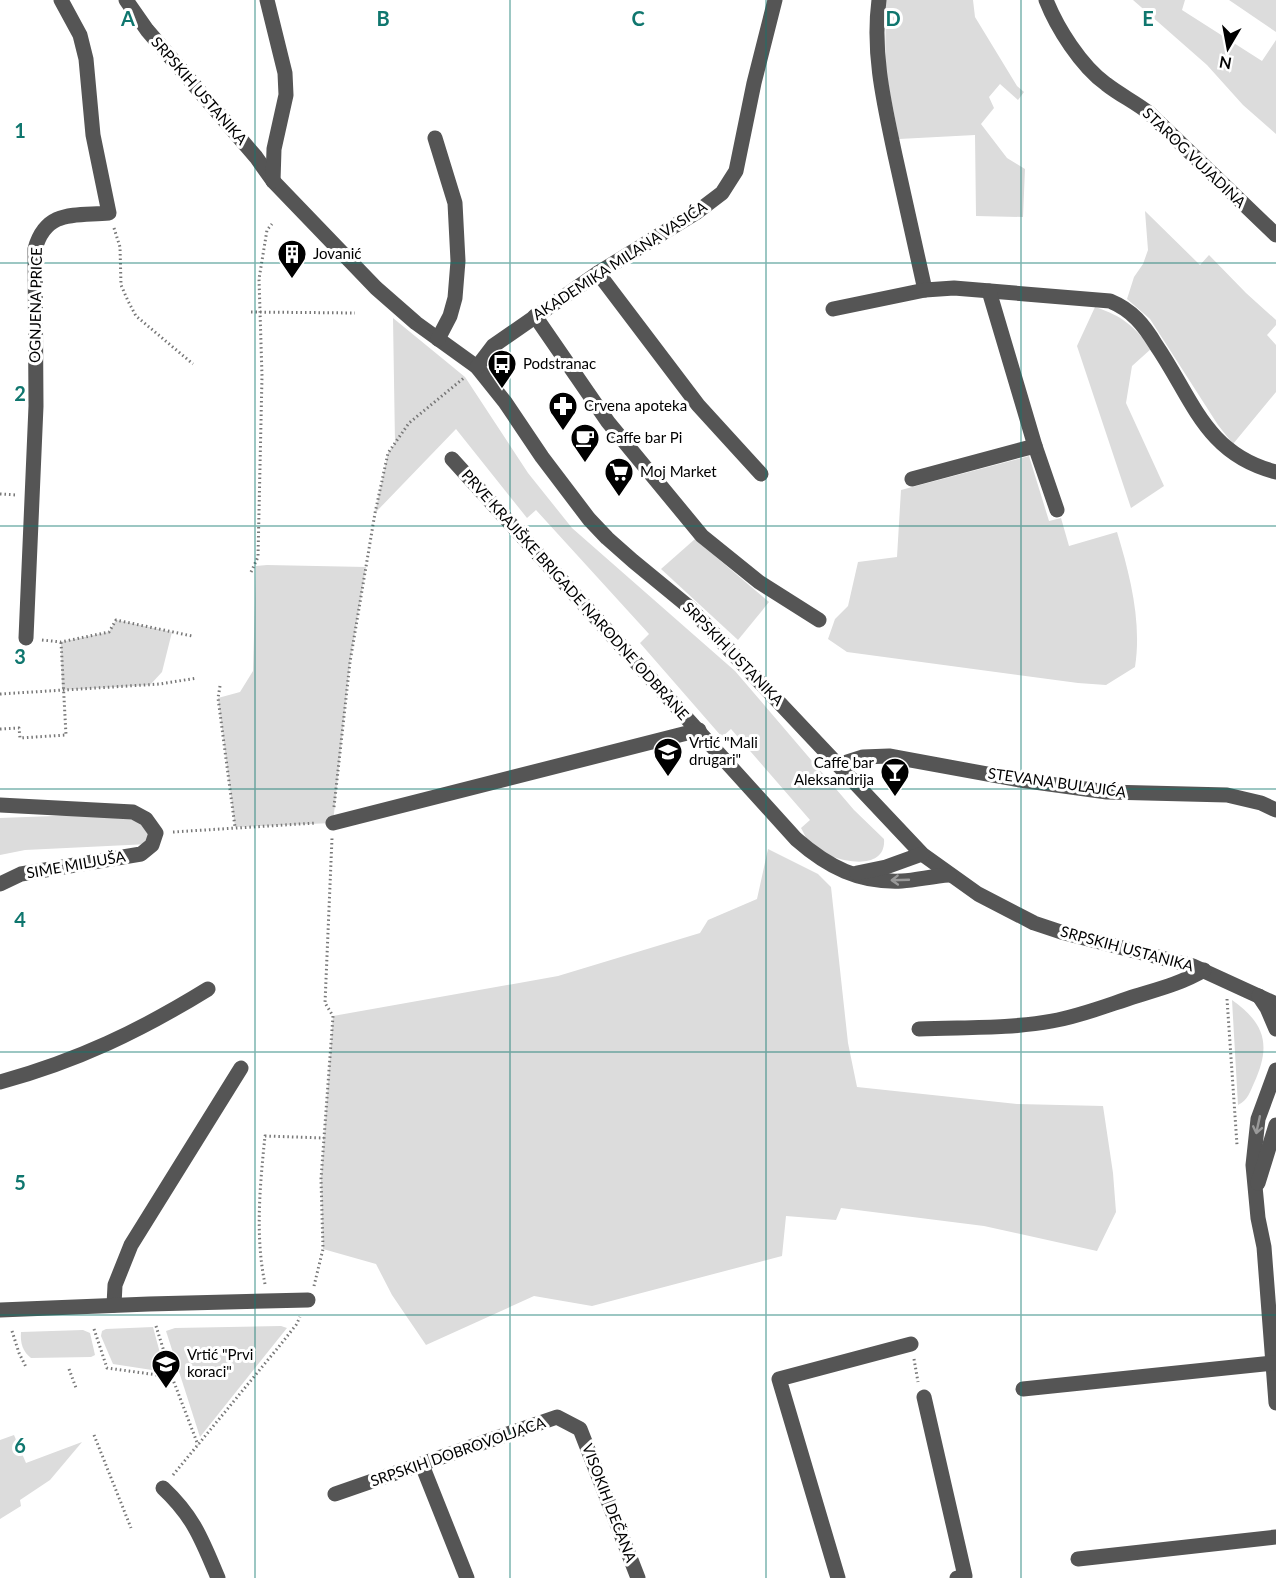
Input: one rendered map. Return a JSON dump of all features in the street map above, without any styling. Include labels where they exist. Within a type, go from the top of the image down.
[{"type":"street","points":[[61,0],[80,34],[86,59],[93,135],[109,213]]},
{"type":"street","name":"SRPSKIH USTANIKA","points":[[126,0],[147,30],[273,181],[376,288],[416,323],[477,367],[506,402],[558,480],[589,519],[624,554],[689,607],[922,854],[948,875],[986,899],[1034,922],[1061,932],[1172,959],[1204,970],[1276,1004]]},
{"type":"street","points":[[267,0],[285,73],[286,95],[274,149],[273,181]]},
{"type":"street","name":"AKADEMIKA MILANA VASIĆA","points":[[477,367],[493,346],[535,316],[598,273],[697,212],[722,193],[736,171],[754,83],[775,0]]},
{"type":"street","points":[[879,0],[876,22],[877,62],[892,143],[925,290]]},
{"type":"street","name":"STAROG VUJADINA","points":[[1046,0],[1051,13],[1089,70],[1108,86],[1149,113],[1276,236]]},
{"type":"street","points":[[435,138],[455,203],[458,232],[455,298],[450,316],[438,339]]},
{"type":"street","name":"OGNJENA PRICE","points":[[26,638],[36,406],[35,249],[41,231],[49,222],[70,216],[109,213]]},
{"type":"street","points":[[598,273],[698,405],[761,474]]},
{"type":"street","points":[[833,309],[925,290],[954,288],[1110,301],[1124,307],[1135,316],[1149,333],[1202,422],[1218,441],[1243,460],[1276,472]]},
{"type":"street","points":[[989,291],[1056,510]]},
{"type":"street","points":[[535,316],[608,422],[702,537],[759,582],[819,620]]},
{"type":"street","points":[[912,479],[1035,446]]},
{"type":"street","name":"PRVE KRAJIŠKE BRIGADE NARODNE ODBRANE","points":[[452,459],[796,839],[816,856],[851,874],[880,880],[902,881],[948,875]]},
{"type":"street","name":"PRVE KRAJIŠKE BRIGADE NARODNE ODBRANE","points":[[333,823],[699,730]]},
{"type":"street","name":"STEVANA BULAJIĆA","points":[[838,765],[863,757],[889,756],[1020,780],[1107,792],[1227,795],[1261,803],[1276,810]]},
{"type":"street","points":[[0,805],[133,812],[147,819],[156,833]]},
{"type":"street","name":"SIME MILJUŠA","points":[[0,884],[21,874],[141,854],[152,845],[156,833]]},
{"type":"street","points":[[851,874],[886,867],[922,854]]},
{"type":"street","points":[[919,1029],[1052,1021],[1169,986],[1191,978],[1204,970]]},
{"type":"street","points":[[0,1082],[40,1071],[107,1045],[162,1018],[208,989]]},
{"type":"street","points":[[1259,996],[1268,1008],[1276,1029]]},
{"type":"street","points":[[114,1305],[114,1285],[131,1245],[241,1068]]},
{"type":"street","points":[[1276,1070],[1256,1130],[1253,1165],[1258,1218],[1264,1247],[1276,1403]]},
{"type":"street","points":[[1256,1194],[1276,1125]]},
{"type":"street","points":[[0,1310],[308,1300]]},
{"type":"street","points":[[838,1578],[779,1379],[911,1344]]},
{"type":"street","points":[[1023,1389],[1273,1363]]},
{"type":"street","points":[[924,1397],[961,1577]]},
{"type":"street","name":"SRPSKIH DOBROVOLJACA","points":[[335,1494],[557,1418],[580,1429]]},
{"type":"street","name":"VISOKIH DEČANA","points":[[580,1429],[638,1578]]},
{"type":"street","points":[[422,1466],[467,1578]]},
{"type":"street","points":[[163,1488],[178,1503],[198,1531],[218,1578]]},
{"type":"street","points":[[1078,1559],[1276,1537]]},
{"type":"path","points":[[109,213],[120,247],[121,285],[136,316],[193,364]]},
{"type":"path","points":[[250,572],[258,557],[259,533],[262,376],[259,279],[267,230],[272,224]]},
{"type":"path","points":[[251,312],[355,313]]},
{"type":"path","points":[[163,1488],[296,1325],[316,1282],[323,1249],[321,1179],[333,1016],[325,1003],[333,823],[350,662],[375,513],[388,453],[409,423],[477,367]]},
{"type":"path","points":[[0,494],[7,494]]},
{"type":"path","points":[[26,638],[61,642],[109,632],[116,620],[192,636]]},
{"type":"path","points":[[0,729],[19,728],[20,738],[66,735],[61,642]]},
{"type":"path","points":[[0,694],[160,684],[197,678]]},
{"type":"path","points":[[220,686],[218,698],[235,827]]},
{"type":"path","points":[[61,735],[61,742]]},
{"type":"path","points":[[156,833],[333,823]]},
{"type":"path","points":[[1227,995],[1236,1130]]},
{"type":"path","points":[[265,1287],[260,1262],[259,1221],[265,1136],[324,1138]]},
{"type":"path","points":[[156,1326],[172,1377],[198,1445]]},
{"type":"path","points":[[94,1329],[106,1368],[172,1377]]},
{"type":"path","points":[[12,1331],[26,1367]]},
{"type":"path","points":[[911,1344],[919,1388],[924,1397]]},
{"type":"path","points":[[69,1369],[76,1388]]},
{"type":"path","points":[[94,1435],[131,1528]]},
{"type":"shaded area","points":[[886,0],[973,0],[975,17],[1017,86],[1024,92],[1018,100],[1000,84],[989,97],[994,108],[981,124],[1007,158],[1025,169],[1023,217],[976,216],[975,135],[899,139],[885,67]]},
{"type":"shaded area","points":[[1133,0],[1185,0],[1182,10],[1262,61],[1276,40],[1276,134],[1243,105],[1207,65]]},
{"type":"shaded area","points":[[1229,0],[1276,0],[1276,32]]},
{"type":"shaded area","points":[[1145,211],[1200,265],[1209,255],[1276,320],[1276,325],[1267,335],[1276,345],[1276,392],[1233,444],[1218,425],[1150,319],[1127,299],[1134,277],[1143,264],[1148,250]]},
{"type":"shaded area","points":[[1095,307],[1114,314],[1127,323],[1152,348],[1132,366],[1126,403],[1164,486],[1131,508],[1077,346]]},
{"type":"shaded area","points":[[393,318],[465,377],[528,473],[572,528],[735,671],[854,810],[884,839],[882,850],[876,858],[855,862],[830,856],[811,845],[801,828],[810,820],[731,729],[722,737],[640,643],[649,634],[536,510],[527,518],[456,429],[375,513],[388,453],[395,443]]},
{"type":"shaded area","points":[[1029,456],[1049,521],[1061,518],[1069,546],[1117,532],[1134,599],[1137,633],[1135,667],[1106,685],[1078,683],[847,652],[828,639],[835,619],[848,606],[858,562],[897,557],[901,490]]},
{"type":"shaded area","points":[[695,539],[769,602],[738,640],[661,569]]},
{"type":"shaded area","points":[[256,566],[366,567],[350,662],[333,823],[235,827],[218,698],[240,692],[253,671]]},
{"type":"shaded area","points":[[116,620],[172,632],[162,672],[150,685],[62,690],[61,642],[109,632]]},
{"type":"shaded area","points":[[133,813],[153,833],[149,844],[25,850],[0,855],[0,818]]},
{"type":"shaded area","points":[[768,849],[818,874],[831,887],[848,1043],[857,1087],[1017,1104],[1103,1106],[1116,1212],[1097,1251],[984,1226],[841,1208],[836,1220],[786,1216],[782,1256],[592,1306],[534,1296],[426,1345],[392,1295],[376,1264],[323,1249],[321,1179],[333,1016],[558,976],[700,933],[708,920],[757,899]]},
{"type":"shaded area","points":[[1232,1000],[1252,1018],[1258,1027],[1263,1047],[1263,1058],[1251,1090],[1238,1105]]},
{"type":"shaded area","points":[[281,1326],[287,1328],[200,1437],[166,1331],[175,1328]]},
{"type":"shaded area","points":[[153,1327],[165,1372],[113,1364],[101,1336],[102,1331]]},
{"type":"shaded area","points":[[83,1330],[90,1333],[95,1355],[91,1357],[31,1358],[24,1350],[22,1343],[21,1332]]},
{"type":"shaded area","points":[[14,1435],[26,1463],[82,1442],[50,1480],[20,1500],[21,1506],[0,1519],[0,1440]]},
{"type":"place","name":"Jovanić","points":[[292,280]]},
{"type":"place","name":"Podstranac","points":[[502,390]]},
{"type":"place","name":"Crvena apoteka","points":[[563,432]]},
{"type":"place","name":"Caffe bar Pi","points":[[585,464]]},
{"type":"place","name":"Moj Market","points":[[619,498]]},
{"type":"place","name":"Vrtić \"Mali drugari\"","points":[[668,778]]},
{"type":"place","name":"Caffe bar Aleksandrija","points":[[895,798]]},
{"type":"place","name":"Vrtić \"Prvi koraci\"","points":[[166,1390]]}]
